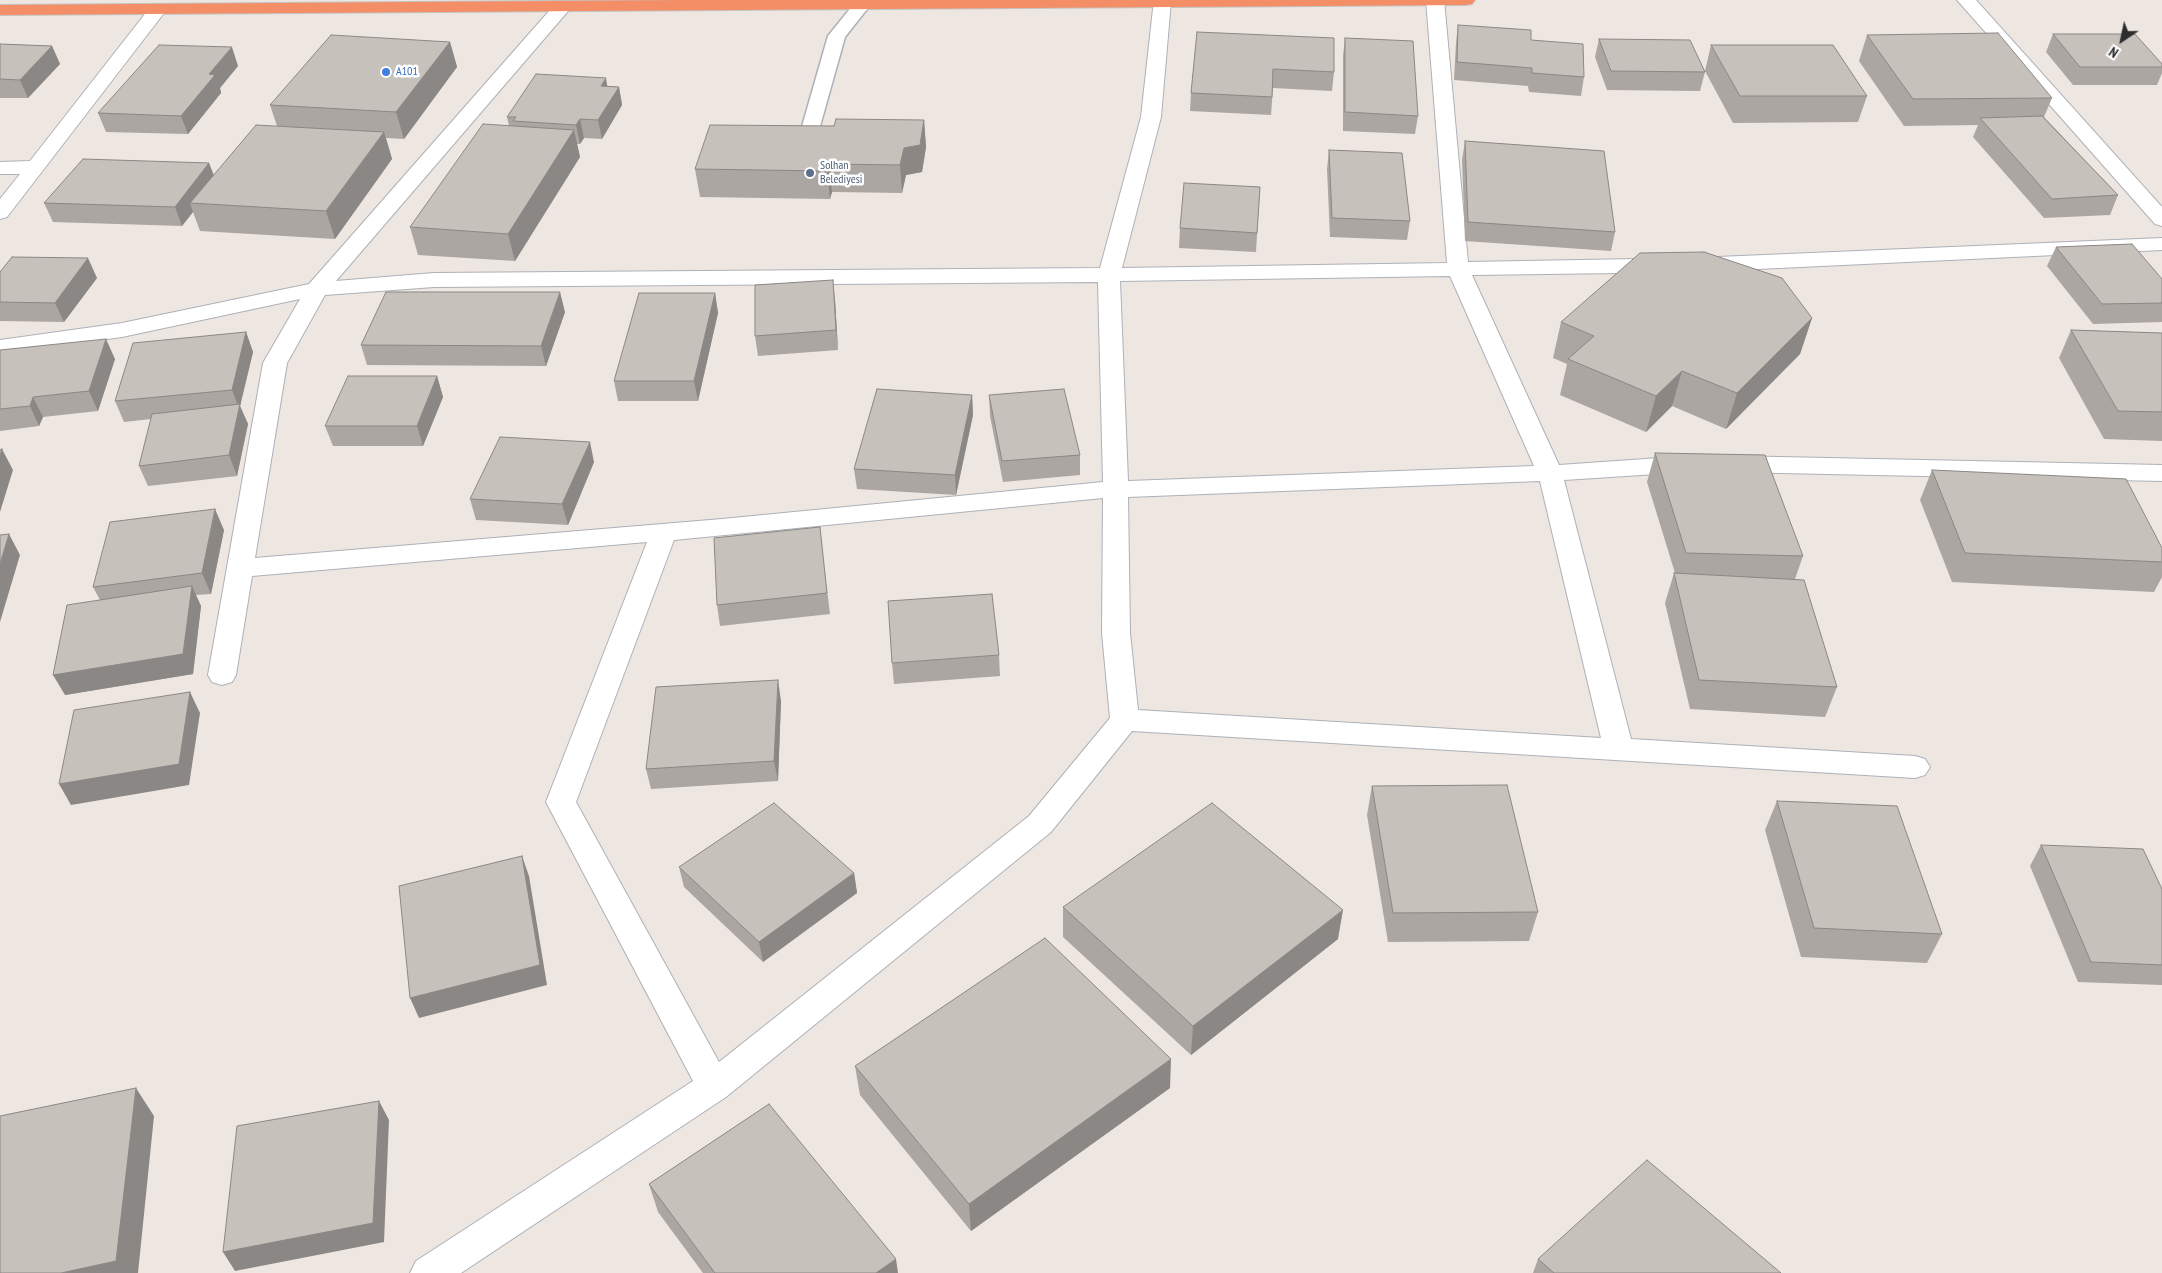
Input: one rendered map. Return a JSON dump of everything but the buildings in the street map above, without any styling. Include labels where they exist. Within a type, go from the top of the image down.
[{"type":"highway","points":[[0,10],[864,2],[1466,0]]},
{"type":"street","points":[[1435,0],[1458,269],[1550,473],[1619,750]]},
{"type":"street","points":[[1966,0],[2162,220]]},
{"type":"street","points":[[429,1273],[714,1086],[1040,824],[1124,720],[1116,633],[1115,426],[1109,275],[1151,116],[1162,1]]},
{"type":"street","points":[[222,675],[275,363],[317,289],[563,6]]},
{"type":"street","points":[[0,214],[158,9]]},
{"type":"street","points":[[0,168],[36,167]]},
{"type":"street","points":[[0,347],[122,330],[317,289],[434,280],[1109,275],[1694,266],[2162,244]]},
{"type":"street","points":[[241,568],[664,532],[1116,489],[1550,473],[1696,463],[2162,473]]},
{"type":"street","points":[[664,532],[561,802],[714,1086]]},
{"type":"street","points":[[1124,720],[1915,767]]},
{"type":"lane","points":[[808,137],[837,36],[864,2]]},
{"type":"place","name":"A101","points":[[386,72]]},
{"type":"place","name":"Solhan Belediyesi","points":[[810,173]]}]
